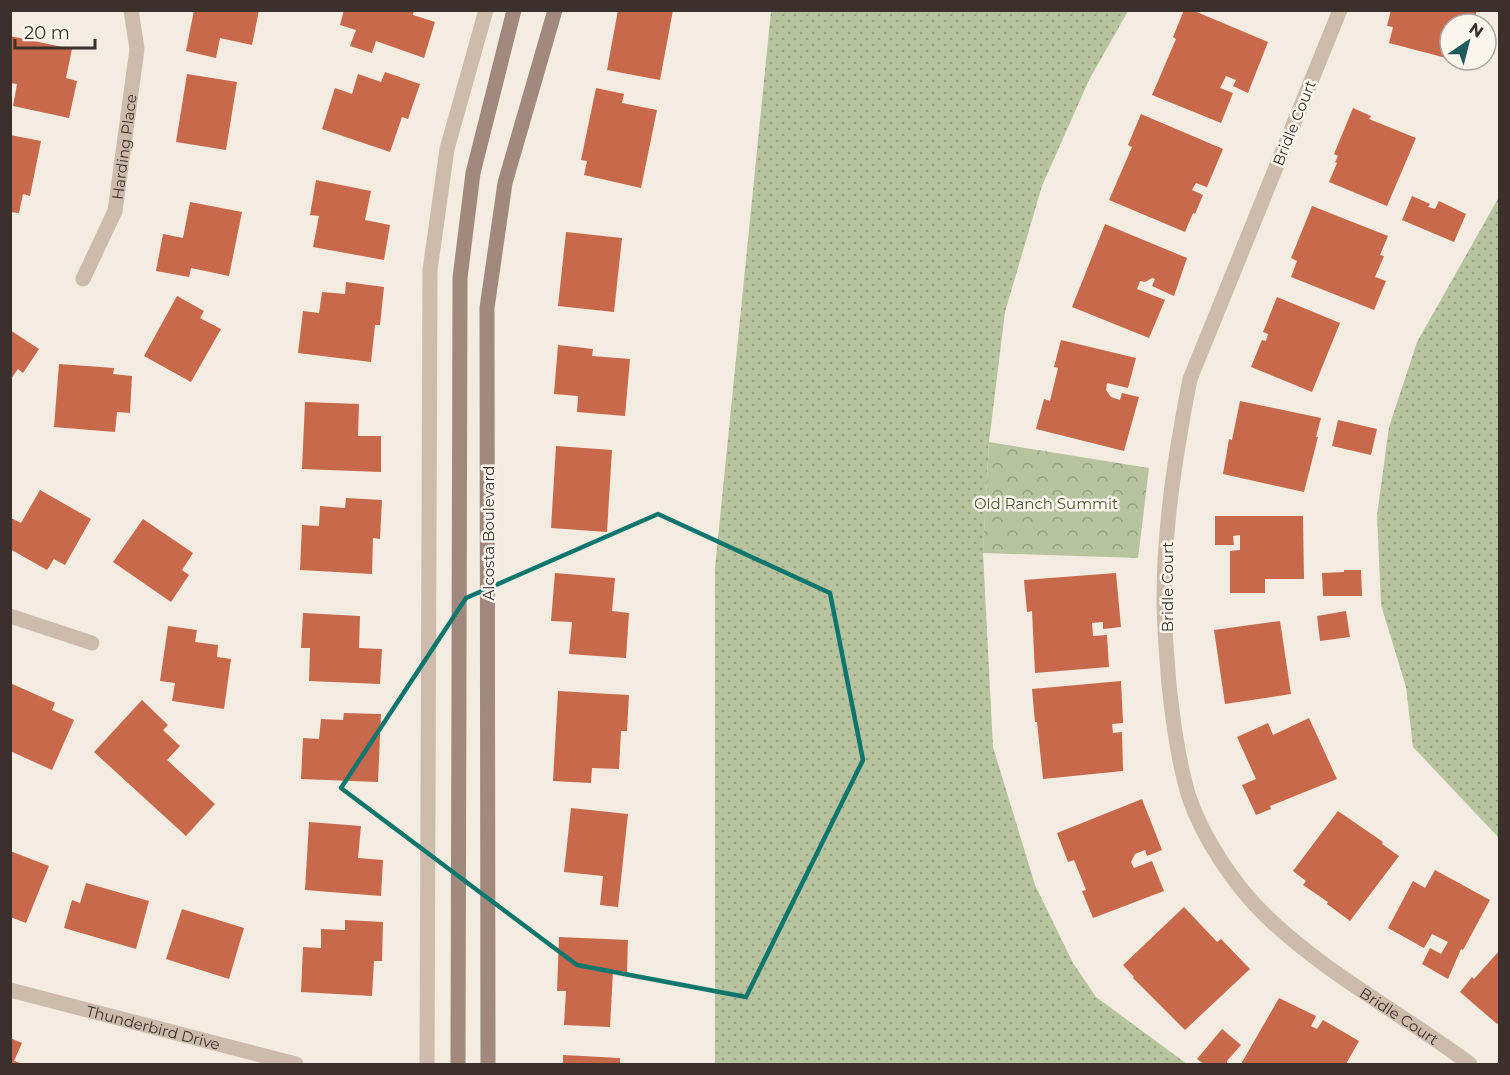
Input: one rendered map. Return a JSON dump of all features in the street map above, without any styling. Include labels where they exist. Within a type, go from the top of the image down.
[{"type":"main road","name":"Alcosta Boulevard","points":[[458,1065],[460,278],[473,172],[514,10]]},
{"type":"main road","name":"Alcosta Boulevard","points":[[488,1065],[487,308],[505,183],[555,10]]},
{"type":"street","name":"Harding Place","points":[[83,279],[115,211],[137,49],[131,10]]},
{"type":"street","points":[[427,1065],[430,270],[447,148],[486,10]]},
{"type":"street","name":"Bridle Court","points":[[1340,10],[1190,379],[1178,441],[1167,533],[1164,589],[1173,728],[1189,797],[1205,832],[1233,877],[1263,913],[1298,946],[1470,1065]]},
{"type":"street","points":[[10,616],[92,643]]},
{"type":"street","name":"Thunderbird Drive","points":[[10,990],[296,1065]]},
{"type":"highlighted area","points":[[658,514],[830,593],[863,760],[746,997],[577,965],[341,788],[466,598]]},
{"type":"green space","points":[[771,11],[1128,11],[1089,80],[1042,186],[1005,312],[989,442],[983,553],[993,747],[1035,885],[1073,963],[1096,997],[1187,1064],[715,1064],[715,568]]},
{"type":"green space","points":[[1499,197],[1500,838],[1413,747],[1406,687],[1381,605],[1377,515],[1389,427],[1417,342]]},
{"type":"green space","name":"Old Ranch Summit","points":[[989,442],[1149,468],[1138,558],[983,553]]},
{"type":"building","points":[[194,10],[259,10],[252,45],[220,38],[216,58],[186,51]]},
{"type":"building","points":[[344,10],[414,10],[413,15],[435,22],[424,58],[376,41],[372,53],[350,46],[356,30],[340,25]]},
{"type":"building","points":[[618,10],[673,10],[660,80],[607,70]]},
{"type":"building","points":[[1184,10],[1192,10],[1268,42],[1248,93],[1233,86],[1236,80],[1226,76],[1220,88],[1233,93],[1221,123],[1152,95],[1176,39],[1173,37]]},
{"type":"building","points":[[1391,10],[1477,10],[1476,12],[1438,12],[1438,56],[1389,43],[1393,27],[1387,26]]},
{"type":"building","points":[[10,36],[72,49],[66,78],[77,81],[69,118],[13,106],[17,84],[10,83]]},
{"type":"building","points":[[385,72],[420,84],[408,119],[402,117],[390,152],[322,129],[335,88],[352,94],[358,74],[381,82]]},
{"type":"building","points":[[187,74],[237,82],[226,150],[176,142]]},
{"type":"building","points":[[596,88],[624,94],[622,103],[657,110],[641,188],[584,175],[587,161],[581,160]]},
{"type":"building","points":[[1353,108],[1371,116],[1369,119],[1416,138],[1387,206],[1329,182],[1337,163],[1335,162],[1338,156],[1334,154]]},
{"type":"building","points":[[1141,114],[1223,149],[1207,187],[1196,183],[1192,190],[1203,195],[1185,232],[1109,200],[1132,147],[1128,145]]},
{"type":"building","points":[[10,135],[41,141],[30,196],[23,194],[19,213],[10,212]]},
{"type":"building","points":[[316,180],[371,191],[365,220],[390,225],[384,260],[313,247],[319,216],[310,215]]},
{"type":"building","points":[[1412,196],[1430,204],[1428,207],[1435,209],[1439,201],[1466,214],[1454,242],[1402,220]]},
{"type":"building","points":[[190,202],[242,212],[229,276],[191,268],[189,277],[156,271],[163,234],[183,238]]},
{"type":"building","points":[[1312,206],[1388,236],[1380,255],[1384,256],[1375,277],[1386,281],[1374,310],[1291,277],[1297,261],[1291,258]]},
{"type":"building","points":[[1105,224],[1187,258],[1174,296],[1152,286],[1155,279],[1140,281],[1137,289],[1165,300],[1149,338],[1072,307]]},
{"type":"building","points":[[566,232],[622,238],[614,312],[558,306]]},
{"type":"building","points":[[346,282],[384,287],[380,325],[375,325],[371,362],[298,353],[303,311],[319,313],[322,292],[345,294]]},
{"type":"building","points":[[177,296],[204,311],[200,318],[221,329],[191,382],[144,356]]},
{"type":"building","points":[[1277,297],[1340,323],[1312,392],[1251,367],[1262,340],[1266,341],[1268,334],[1263,332]]},
{"type":"building","points":[[10,330],[39,349],[23,373],[18,369],[10,380]]},
{"type":"building","points":[[1061,340],[1136,358],[1128,388],[1107,383],[1106,390],[1111,397],[1120,400],[1122,393],[1139,397],[1124,451],[1036,429],[1044,399],[1050,401],[1058,368],[1054,367]]},
{"type":"building","points":[[558,345],[593,349],[592,356],[630,359],[625,416],[577,412],[578,396],[554,394]]},
{"type":"building","points":[[59,364],[114,368],[113,374],[132,376],[130,413],[117,412],[115,432],[54,427]]},
{"type":"building","points":[[1240,401],[1321,418],[1304,492],[1223,474],[1229,439],[1232,440]]},
{"type":"building","points":[[305,402],[359,404],[358,436],[381,436],[381,472],[302,469]]},
{"type":"building","points":[[1338,420],[1377,429],[1371,455],[1332,446]]},
{"type":"building","points":[[556,446],[612,450],[607,532],[551,528]]},
{"type":"building","points":[[40,490],[91,519],[65,565],[54,559],[47,570],[10,549],[10,519],[21,523]]},
{"type":"building","points":[[346,498],[382,500],[380,539],[373,538],[372,574],[300,570],[302,525],[319,526],[320,506],[345,508]]},
{"type":"building","points":[[1215,516],[1303,516],[1304,579],[1265,579],[1265,593],[1230,593],[1230,551],[1240,550],[1240,535],[1233,536],[1234,545],[1215,545]]},
{"type":"building","points":[[143,519],[193,553],[182,570],[189,575],[171,602],[113,562]]},
{"type":"building","points":[[1344,570],[1361,570],[1362,596],[1323,596],[1322,573],[1344,572]]},
{"type":"building","points":[[555,573],[615,578],[612,611],[629,613],[626,658],[569,654],[572,622],[551,621]]},
{"type":"building","points":[[1116,573],[1121,627],[1103,629],[1103,622],[1092,623],[1093,636],[1107,635],[1109,667],[1035,673],[1032,611],[1027,612],[1024,580]]},
{"type":"building","points":[[1346,611],[1350,637],[1320,641],[1317,616]]},
{"type":"building","points":[[303,613],[360,616],[359,648],[382,649],[380,684],[309,681],[310,648],[301,648]]},
{"type":"building","points":[[1280,621],[1291,694],[1225,704],[1214,630]]},
{"type":"building","points":[[168,626],[197,630],[195,642],[218,645],[217,657],[231,659],[224,709],[172,701],[175,683],[160,681]]},
{"type":"building","points":[[1121,681],[1123,723],[1112,724],[1113,733],[1122,732],[1123,771],[1043,779],[1032,689]]},
{"type":"building","points":[[10,683],[55,703],[52,710],[74,720],[52,770],[10,751]]},
{"type":"building","points":[[558,691],[629,695],[627,731],[621,731],[619,769],[592,768],[591,783],[553,781]]},
{"type":"building","points":[[142,700],[168,725],[163,730],[180,746],[167,760],[215,804],[186,836],[94,752]]},
{"type":"building","points":[[344,713],[381,714],[378,782],[301,779],[303,738],[319,739],[321,719],[343,720]]},
{"type":"building","points":[[1309,718],[1337,779],[1270,806],[1271,809],[1256,815],[1242,785],[1256,779],[1237,737],[1268,723],[1273,735]]},
{"type":"building","points":[[1142,799],[1162,850],[1147,856],[1145,850],[1135,854],[1131,862],[1134,868],[1152,861],[1164,891],[1093,918],[1082,891],[1086,890],[1074,860],[1068,862],[1057,833]]},
{"type":"building","points":[[571,808],[628,814],[618,907],[600,905],[603,876],[564,872]]},
{"type":"building","points":[[1338,811],[1399,856],[1350,921],[1303,885],[1306,881],[1293,871]]},
{"type":"building","points":[[309,822],[361,826],[358,858],[383,860],[381,896],[305,890]]},
{"type":"building","points":[[10,851],[49,866],[26,923],[10,917]]},
{"type":"building","points":[[1435,870],[1490,900],[1463,950],[1461,949],[1448,979],[1422,964],[1430,948],[1441,954],[1448,942],[1432,934],[1424,948],[1388,928],[1413,881],[1425,888]]},
{"type":"building","points":[[86,883],[149,901],[136,949],[64,928],[72,900],[80,903]]},
{"type":"building","points":[[1184,907],[1217,942],[1221,939],[1250,969],[1185,1030],[1123,965]]},
{"type":"building","points":[[182,909],[244,928],[229,979],[166,959]]},
{"type":"building","points":[[345,920],[383,922],[382,961],[374,961],[372,996],[301,992],[303,947],[321,948],[321,929],[345,930]]},
{"type":"building","points":[[559,937],[628,940],[627,972],[613,971],[610,1027],[564,1025],[566,991],[557,991]]},
{"type":"building","points":[[1500,950],[1500,1021],[1497,1024],[1460,992]]},
{"type":"building","points":[[1279,998],[1316,1016],[1311,1026],[1317,1029],[1323,1020],[1359,1041],[1346,1064],[1241,1064]]},
{"type":"building","points":[[1222,1029],[1241,1045],[1227,1064],[1204,1064],[1197,1059]]},
{"type":"building","points":[[10,1038],[22,1043],[14,1061],[23,1064],[10,1064]]},
{"type":"building","points":[[563,1055],[620,1058],[620,1064],[563,1064]]}]
